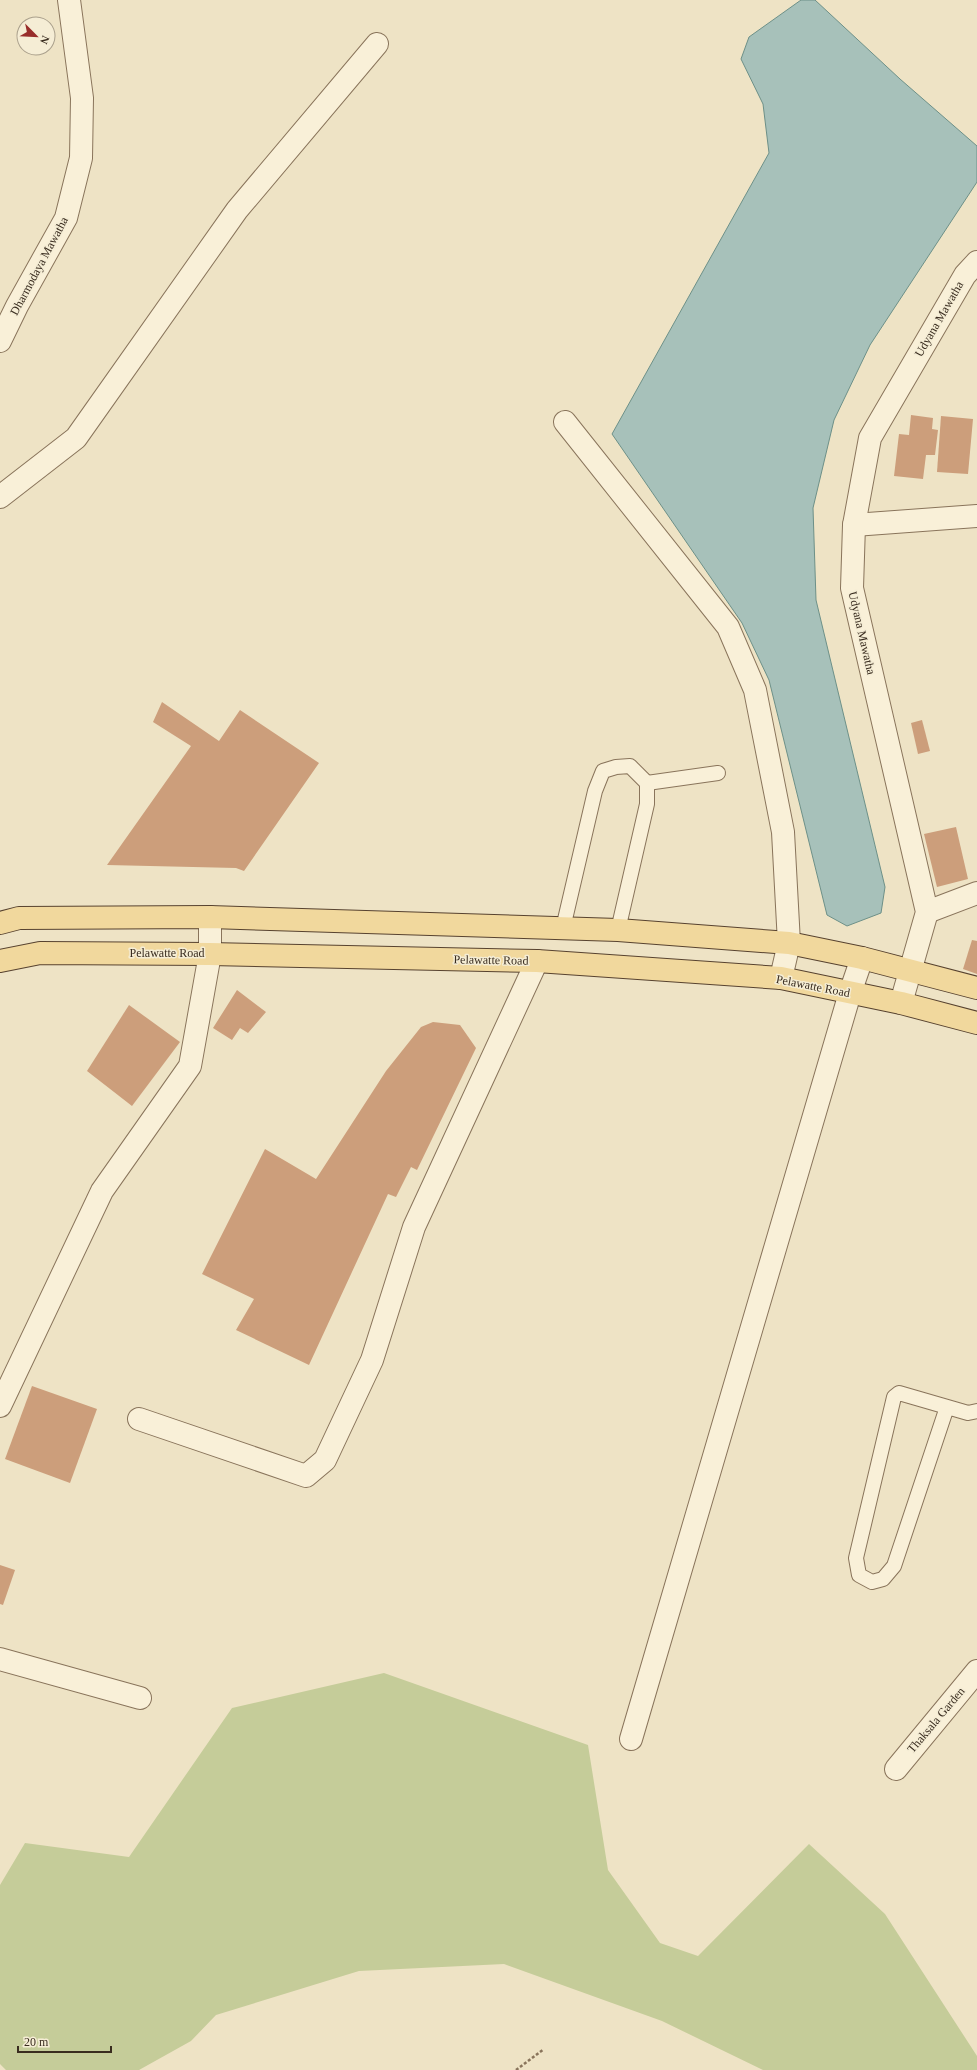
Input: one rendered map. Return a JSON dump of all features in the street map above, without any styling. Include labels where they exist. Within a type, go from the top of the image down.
[{"type":"main road","points":[[0,923],[19,918],[210,917],[618,930],[789,943],[862,958],[977,988]]},
{"type":"main road","name":"Pelawatte Road","points":[[0,961],[40,953],[210,954],[538,960],[781,978],[901,1003],[977,1023]]},
{"type":"street","name":"Dharmodaya Mawatha","points":[[0,341],[17,306],[66,218],[81,158],[82,98],[69,0]]},
{"type":"street","points":[[0,497],[76,438],[237,210],[377,44]]},
{"type":"street","name":"Udyana Mawatha","points":[[901,1003],[927,912],[852,588],[854,525],[870,438],[965,275],[977,262]]},
{"type":"street","points":[[565,422],[728,627],[755,690],[782,824],[789,943],[781,978]]},
{"type":"street","points":[[854,525],[977,516]]},
{"type":"street","points":[[927,912],[977,893]]},
{"type":"street","points":[[0,1406],[102,1191],[190,1066],[210,954],[210,917]]},
{"type":"street","points":[[631,1740],[850,993],[862,958]]},
{"type":"street","points":[[139,1419],[306,1476],[325,1460],[372,1360],[414,1227],[538,960]]},
{"type":"street","points":[[0,1659],[140,1698]]},
{"type":"street","name":"Thaksala Garden","points":[[896,1769],[977,1671]]},
{"type":"lane","points":[[563,928],[595,791],[603,771],[616,767],[630,766],[647,783],[647,804],[618,930]]},
{"type":"lane","points":[[647,783],[718,773]]},
{"type":"lane","points":[[946,1407],[894,1566],[883,1579],[872,1582],[859,1575],[856,1558],[894,1397],[899,1393],[968,1413],[977,1411]]},
{"type":"path","points":[[516,2070],[544,2049]]},
{"type":"green space","points":[[384,1673],[588,1745],[608,1870],[660,1943],[698,1956],[809,1844],[885,1914],[977,2056],[977,2070],[763,2070],[662,2021],[504,1964],[359,1971],[216,2015],[191,2041],[139,2070],[6,2070],[0,2064],[0,1885],[25,1843],[129,1857],[232,1708]]},
{"type":"water","points":[[801,0],[815,0],[900,79],[977,146],[977,182],[870,345],[834,420],[813,508],[816,600],[885,887],[881,913],[847,926],[827,915],[769,680],[742,623],[612,434],[769,153],[763,104],[741,59],[749,37]]},
{"type":"building","points":[[911,415],[933,418],[932,429],[938,430],[935,455],[926,455],[923,479],[894,476],[899,434],[909,435]]},
{"type":"building","points":[[941,416],[973,419],[968,474],[937,472]]},
{"type":"building","points":[[162,702],[219,741],[240,710],[319,763],[244,871],[236,868],[107,865],[191,746],[153,722]]},
{"type":"building","points":[[922,720],[930,751],[918,754],[911,723]]},
{"type":"building","points":[[956,827],[968,879],[937,887],[924,834]]},
{"type":"building","points":[[972,940],[977,941],[977,974],[963,969]]},
{"type":"building","points":[[237,990],[266,1012],[248,1033],[240,1028],[232,1040],[213,1028]]},
{"type":"building","points":[[129,1005],[180,1042],[132,1106],[87,1071]]},
{"type":"building","points":[[433,1022],[460,1025],[476,1048],[417,1170],[411,1167],[396,1197],[388,1194],[309,1365],[236,1330],[254,1299],[202,1274],[265,1149],[316,1179],[386,1071],[421,1027]]},
{"type":"building","points":[[32,1386],[97,1409],[70,1483],[5,1459]]},
{"type":"building","points":[[0,1565],[15,1570],[3,1605],[0,1604]]}]
